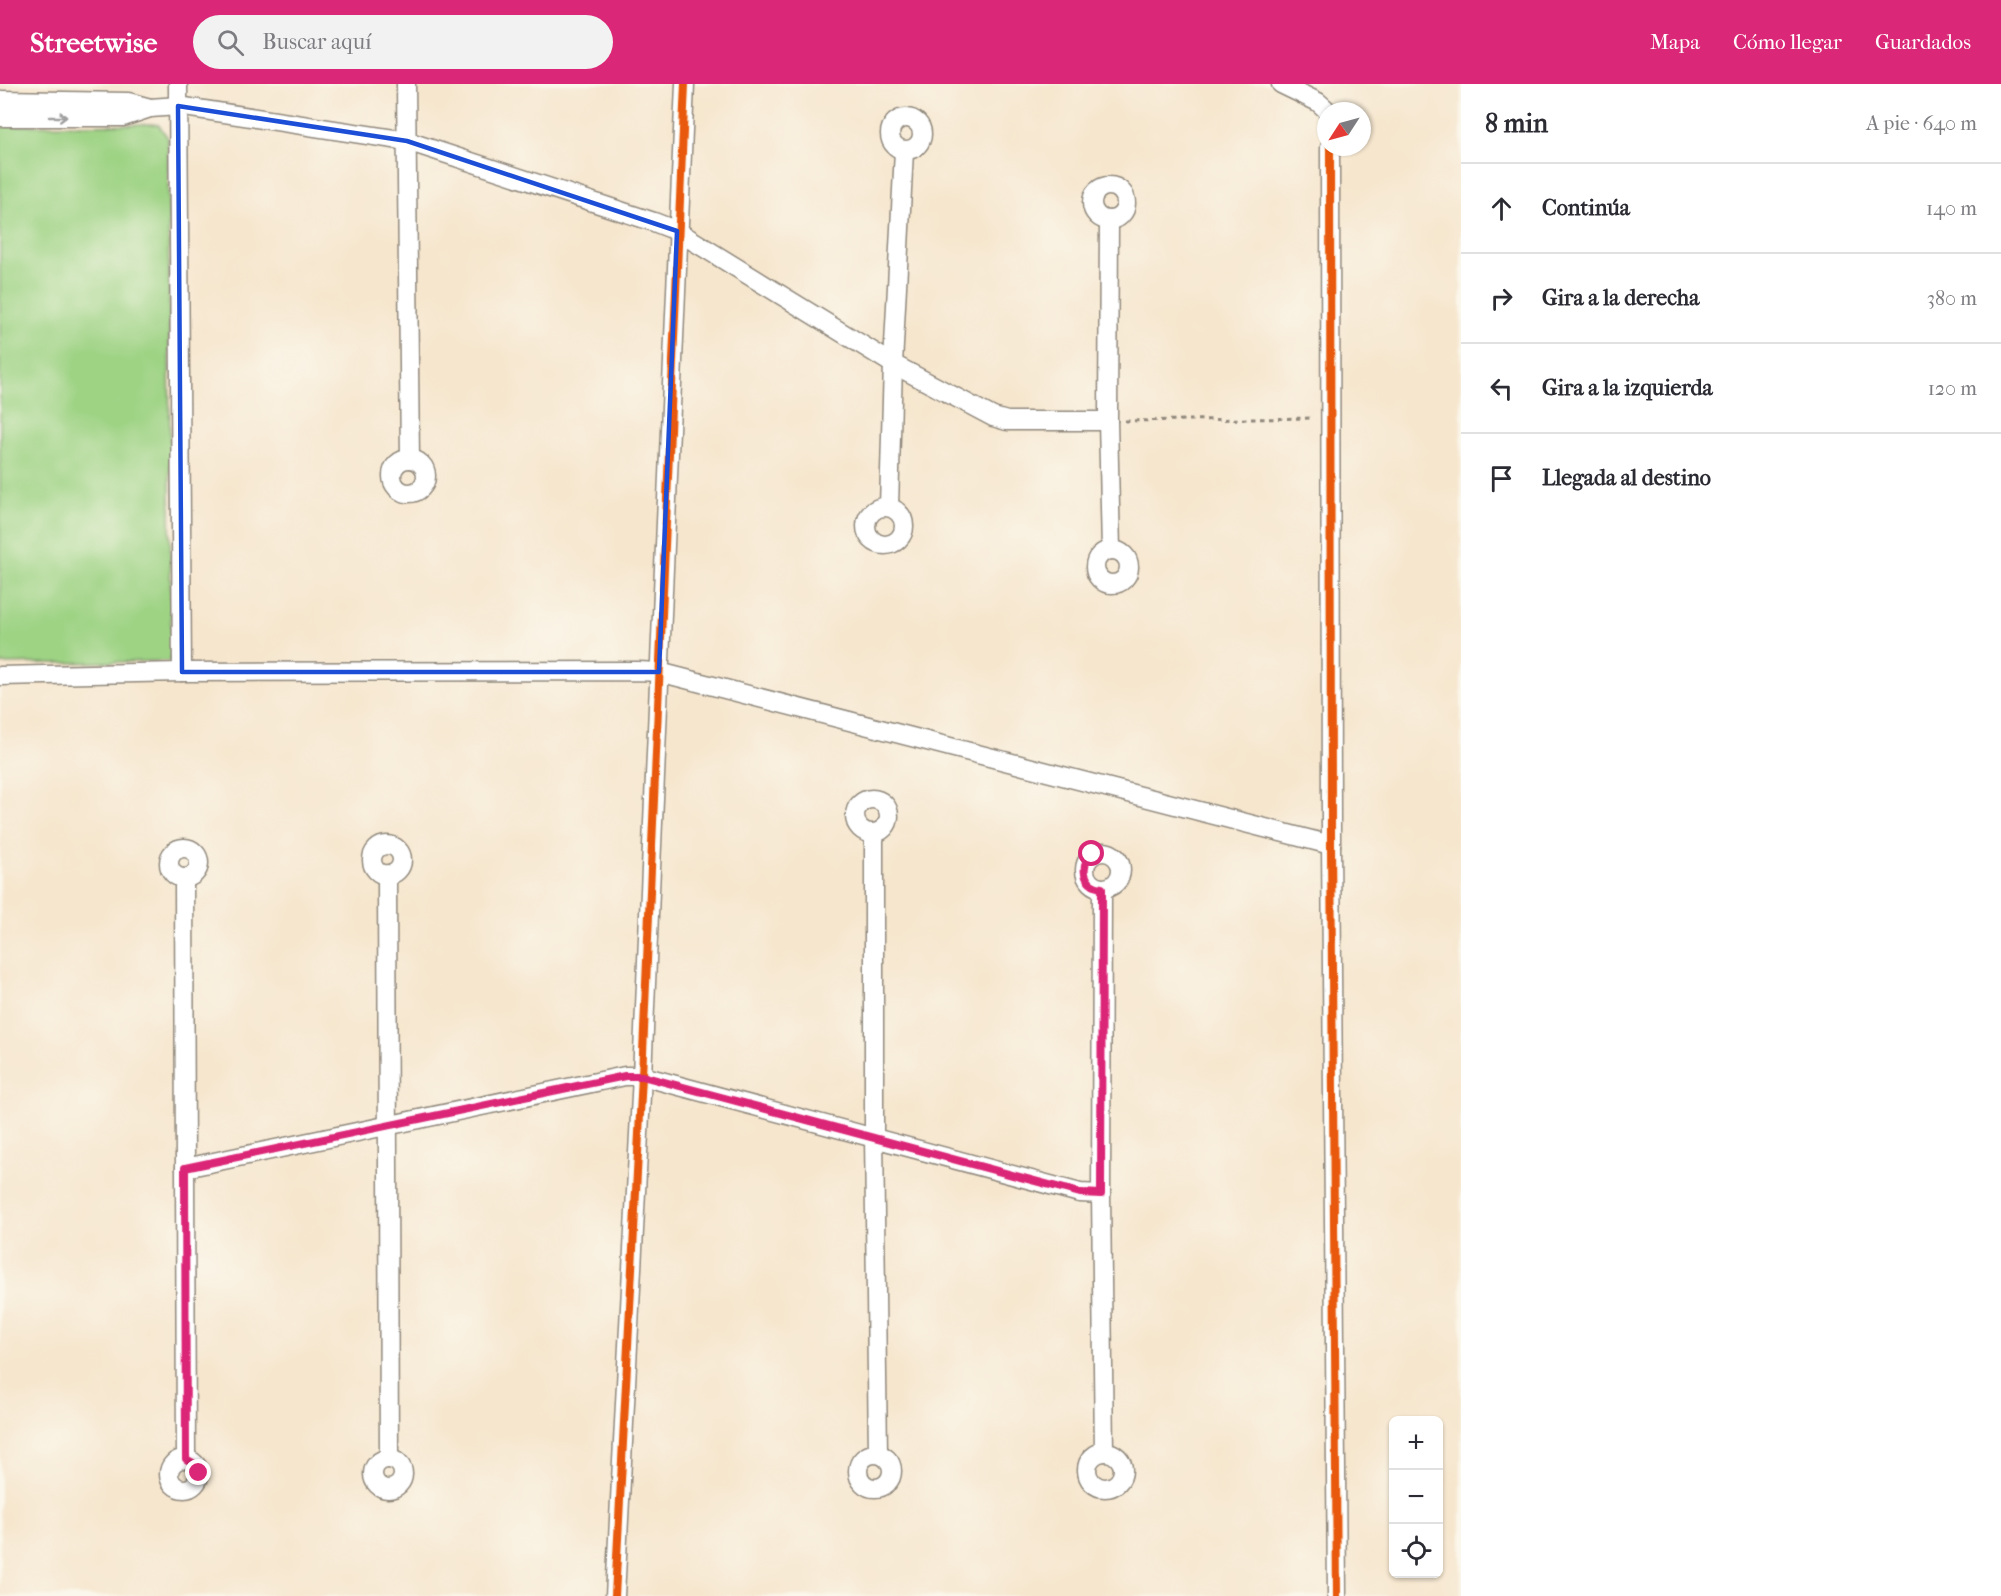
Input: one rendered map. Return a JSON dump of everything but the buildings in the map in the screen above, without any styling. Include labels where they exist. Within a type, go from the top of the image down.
[{"type":"street","points":[[178,84],[182,672]]},
{"type":"street","points":[[406,84],[410,459]]},
{"type":"street","points":[[615,1596],[642,1076],[685,84]]},
{"type":"street","points":[[1281,84],[1318,102]]},
{"type":"street","points":[[0,100],[128,102],[150,108]]},
{"type":"street","points":[[0,117],[123,117],[150,108],[178,106],[407,141],[677,231],[893,364],[993,417],[1007,421],[1108,422]]},
{"type":"street","points":[[889,507],[893,364],[904,151]]},
{"type":"street","points":[[1330,156],[1331,845],[1337,1596]]},
{"type":"street","points":[[1109,220],[1108,422],[1112,550]]},
{"type":"street","points":[[0,676],[182,672],[659,672],[1331,845]]},
{"type":"street","points":[[874,833],[874,1136],[878,1454]]},
{"type":"street","points":[[387,874],[389,1459]]},
{"type":"street","points":[[184,878],[186,1459]]},
{"type":"street","points":[[1102,888],[1101,1194],[1104,1452]]},
{"type":"street","points":[[185,1168],[625,1076],[642,1076],[874,1136],[1080,1193],[1101,1194]]},
{"type":"path","points":[[1108,422],[1331,418]]},
{"type":"highlighted area","points":[[178,106],[407,141],[677,231],[659,672],[182,672]]},
{"type":"green space","points":[[158,124],[168,138],[171,661],[0,664],[0,126]]},
{"type":"cycle path","points":[[615,1596],[642,1076],[685,84]]},
{"type":"cycle path","points":[[1330,156],[1331,845],[1337,1596]]},
{"type":"route","points":[[199,1473],[195,1464],[186,1459],[185,1168],[625,1076],[642,1076],[657,1078],[1080,1193],[1101,1194],[1102,888],[1091,885],[1085,875],[1085,863],[1092,854]]}]
